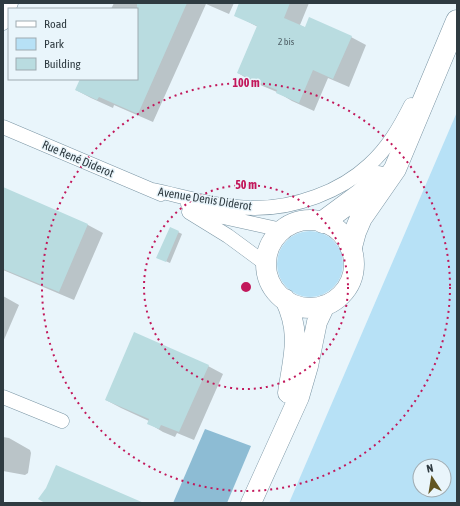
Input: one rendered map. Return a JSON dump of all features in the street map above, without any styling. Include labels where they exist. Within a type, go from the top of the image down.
[{"type":"highway","points":[[351,247],[361,218],[395,169],[457,21]]},
{"type":"highway","points":[[323,222],[361,194],[373,183],[407,142]]},
{"type":"main road","points":[[308,220],[323,222],[334,227],[344,236],[351,247],[354,264],[350,282],[336,299],[325,305],[313,308],[301,307],[289,303],[277,293],[269,280],[266,264],[268,251],[273,239],[282,230],[294,223],[308,220]]},
{"type":"main road","points":[[284,428],[286,400],[292,372],[295,345],[294,327],[291,313],[285,299]]},
{"type":"main road","points":[[251,503],[298,396],[308,366],[317,322],[325,305]]},
{"type":"street","name":"Avenue Denis Diderot","points":[[153,190],[213,203],[240,207],[262,208],[280,206],[309,199],[347,181],[369,165],[396,133],[457,9]]},
{"type":"street","points":[[3,23],[8,10]]},
{"type":"street","name":"Rue René Diderot","points":[[3,127],[153,190]]},
{"type":"street","points":[[153,190],[214,215],[282,230]]},
{"type":"street","name":"Avenue Denis Diderot","points":[[153,190],[228,236],[266,264]]},
{"type":"street","points":[[3,397],[62,421]]},
{"type":"green space","points":[[457,112],[457,503],[289,503]]},
{"type":"green space","points":[[303,231],[317,231],[329,236],[338,245],[343,257],[341,277],[334,288],[317,297],[303,297],[291,292],[282,283],[277,271],[277,257],[282,245],[291,236]]},
{"type":"shaded area","points":[[205,429],[251,446],[227,503],[173,503]]},
{"type":"building","points":[[137,3],[187,3],[138,114],[99,97],[97,100],[75,90],[80,80],[138,80]]},
{"type":"building","points":[[239,3],[290,3],[284,18],[305,27],[309,17],[352,36],[333,79],[313,70],[299,103],[276,93],[277,90],[237,73],[257,26],[234,16]]},
{"type":"building","points":[[3,187],[88,224],[59,292],[3,269]]},
{"type":"building","points":[[170,227],[179,231],[166,262],[156,258]]},
{"type":"building","points":[[134,332],[209,365],[179,432],[161,425],[159,429],[147,424],[149,419],[105,400]]},
{"type":"building","points":[[56,465],[144,503],[45,503],[38,499],[46,488]]}]
